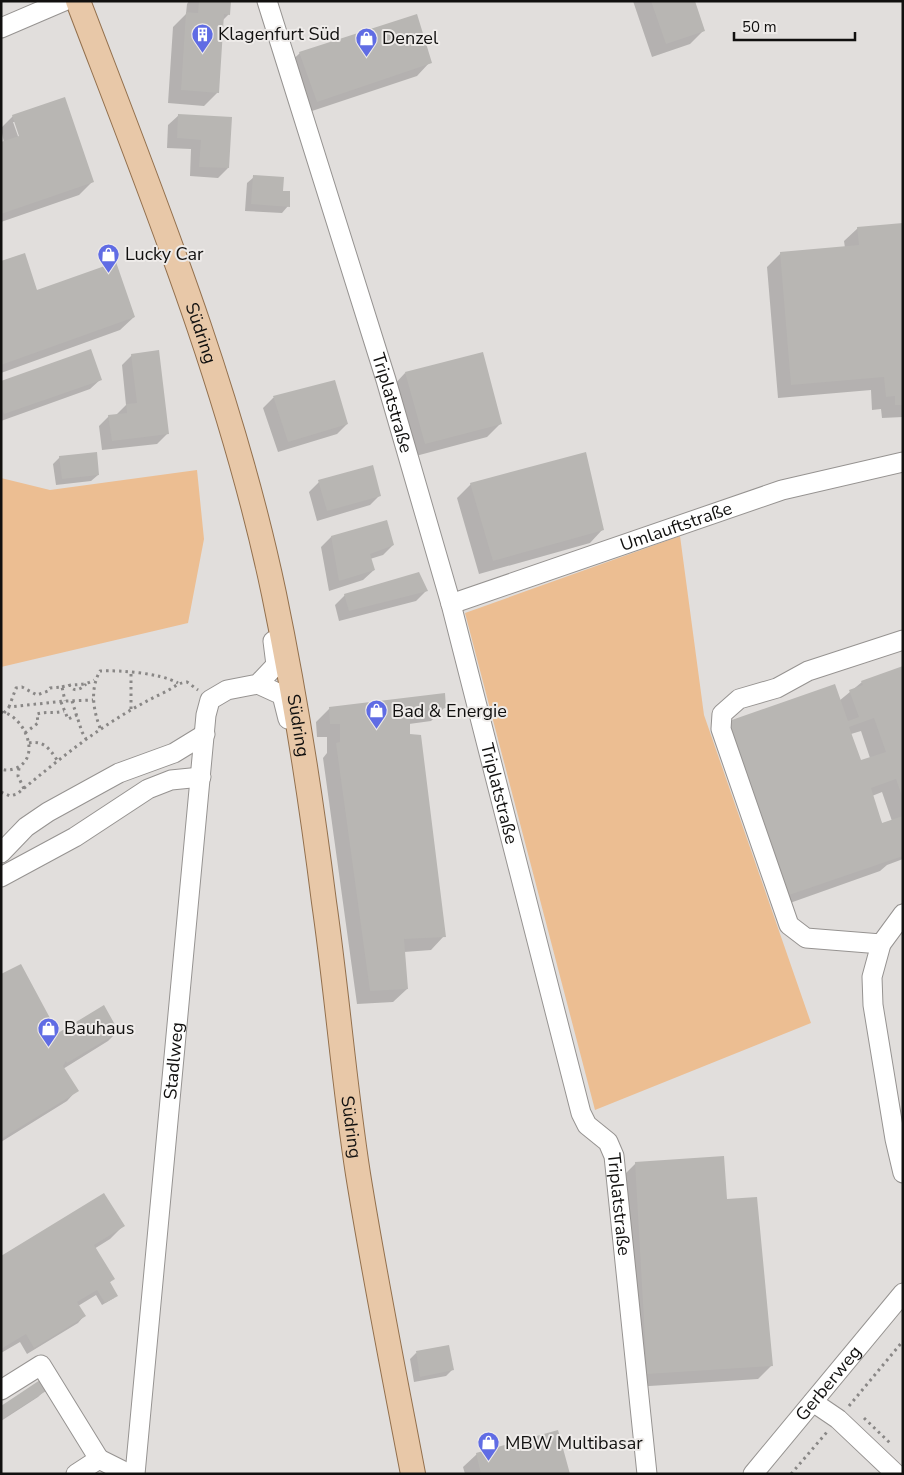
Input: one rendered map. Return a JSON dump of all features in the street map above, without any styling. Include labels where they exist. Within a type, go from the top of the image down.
[{"type":"main road","name":"Südring","points":[[78,1],[206,342],[248,486],[274,592],[301,737],[358,1172],[413,1474]]},
{"type":"street","points":[[1,28],[33,7],[64,1]]},
{"type":"street","name":"Triplatstraße","points":[[267,1],[386,380],[451,604],[581,1113],[587,1125],[608,1142],[614,1156],[648,1474]]},
{"type":"street","name":"Umlauftstraße","points":[[451,604],[782,490],[903,462]]},
{"type":"street","points":[[258,684],[276,665],[272,631],[274,592]]},
{"type":"street","points":[[881,944],[806,938],[789,925],[721,729],[722,714],[739,699],[777,688],[808,671],[903,640]]},
{"type":"street","points":[[210,700],[227,690],[258,684],[282,695],[289,722],[301,737]]},
{"type":"street","name":"Stadlweg","points":[[135,1474],[206,715],[210,700]]},
{"type":"street","points":[[1,853],[26,827],[48,812],[119,773],[174,753],[205,734]]},
{"type":"street","points":[[1,877],[74,837],[148,789],[171,780],[201,777]]},
{"type":"street","points":[[903,914],[881,944],[872,976],[873,1005],[895,1139],[903,1173]]},
{"type":"street","name":"Gerberweg","points":[[753,1474],[903,1293]]},
{"type":"street","points":[[1,1390],[41,1365],[99,1459],[129,1474]]},
{"type":"street","points":[[813,1402],[838,1419],[894,1468]]},
{"type":"street","points":[[76,1474],[99,1459]]},
{"type":"path","points":[[100,728],[94,712],[93,700],[95,680],[100,671],[119,670],[170,678],[178,683]]},
{"type":"path","points":[[131,673],[131,709]]},
{"type":"path","points":[[3,713],[9,707],[16,688],[22,687],[37,695],[50,688],[69,684],[86,684],[95,680]]},
{"type":"path","points":[[1,792],[10,796],[17,794],[57,760],[100,728],[131,709],[171,689],[178,683],[187,682],[210,700]]},
{"type":"path","points":[[62,687],[65,701]]},
{"type":"path","points":[[9,707],[93,700]]},
{"type":"path","points":[[72,701],[86,739]]},
{"type":"path","points":[[60,702],[68,719],[77,715]]},
{"type":"path","points":[[25,733],[38,723],[37,714],[43,712],[54,714],[64,711]]},
{"type":"path","points":[[1,769],[12,770],[19,767],[28,757],[30,750],[25,733],[11,715],[3,713]]},
{"type":"path","points":[[29,743],[36,742],[48,747],[57,760]]},
{"type":"path","points":[[19,767],[18,776],[24,788]]},
{"type":"shaded area","points":[[197,470],[204,539],[188,623],[1,667],[1,478],[50,490]]},
{"type":"shaded area","points":[[680,536],[704,715],[811,1023],[595,1110],[465,613]]},
{"type":"building","name":"Klagenfurt Süd","points":[[199,1],[231,1],[230,15],[224,14],[219,93],[181,90],[186,12],[198,13]]},
{"type":"building","points":[[651,1],[695,1],[705,31],[666,44]]},
{"type":"building","name":"Denzel","points":[[417,14],[432,63],[317,102],[299,52]]},
{"type":"building","points":[[65,97],[94,182],[1,214],[1,142],[19,136],[12,115]]},
{"type":"building","points":[[178,114],[232,117],[229,168],[199,167],[201,140],[177,138]]},
{"type":"building","points":[[253,175],[284,177],[283,191],[290,191],[290,207],[251,204]]},
{"type":"building","points":[[903,223],[903,405],[895,405],[895,396],[886,397],[884,377],[791,385],[780,252],[859,245],[857,227]]},
{"type":"building","points":[[25,253],[37,290],[116,262],[135,317],[1,365],[1,261]]},
{"type":"building","points":[[91,349],[102,380],[4,414],[1,405],[1,381]]},
{"type":"building","points":[[159,350],[169,434],[112,441],[108,415],[127,413],[126,404],[137,403],[131,354]]},
{"type":"building","points":[[483,352],[502,424],[425,444],[405,372]]},
{"type":"building","points":[[335,380],[348,424],[288,442],[273,396]]},
{"type":"building","points":[[97,452],[99,475],[62,479],[59,456]]},
{"type":"building","points":[[586,452],[604,530],[493,561],[470,483]]},
{"type":"building","points":[[373,465],[381,496],[327,511],[318,480]]},
{"type":"building","points":[[387,520],[394,545],[370,554],[375,570],[339,581],[331,536]]},
{"type":"building","points":[[419,572],[428,591],[349,611],[344,594]]},
{"type":"building","points":[[903,666],[903,799],[896,779],[871,788],[882,823],[903,816],[903,856],[786,896],[726,722],[835,684],[848,721],[859,717],[849,690],[863,685],[861,681]],"holes":[[[874,718],[886,752],[861,760],[849,727]]]},
{"type":"building","points":[[445,693],[446,708],[410,712],[410,734],[421,735],[446,937],[404,939],[408,989],[370,991],[336,743],[340,742],[340,724],[330,724],[329,707]]},
{"type":"building","name":"Bauhaus","points":[[21,964],[58,1033],[104,1005],[119,1032],[67,1063],[66,1061],[63,1066],[79,1091],[1,1139],[1,974]]},
{"type":"building","points":[[724,1156],[727,1199],[757,1197],[773,1366],[647,1374],[635,1162]]},
{"type":"building","points":[[104,1193],[125,1226],[94,1245],[115,1279],[110,1282],[118,1296],[105,1303],[97,1290],[77,1302],[86,1316],[34,1348],[26,1334],[1,1349],[1,1256]]},
{"type":"building","points":[[449,1345],[454,1370],[420,1377],[416,1351]]},
{"type":"building","points":[[40,1380],[46,1391],[1,1420],[1,1406]]},
{"type":"building","points":[[558,1430],[570,1474],[481,1474],[476,1453]]},
{"type":"place","name":"Klagenfurt Süd","points":[[202,53]]},
{"type":"place","name":"Denzel","points":[[366,57]]},
{"type":"place","name":"Lucky Car","points":[[109,273]]},
{"type":"place","name":"Bad & Energie","points":[[376,730]]},
{"type":"place","name":"Bauhaus","points":[[48,1047]]},
{"type":"place","name":"MBW Multibasar","points":[[489,1462]]}]
